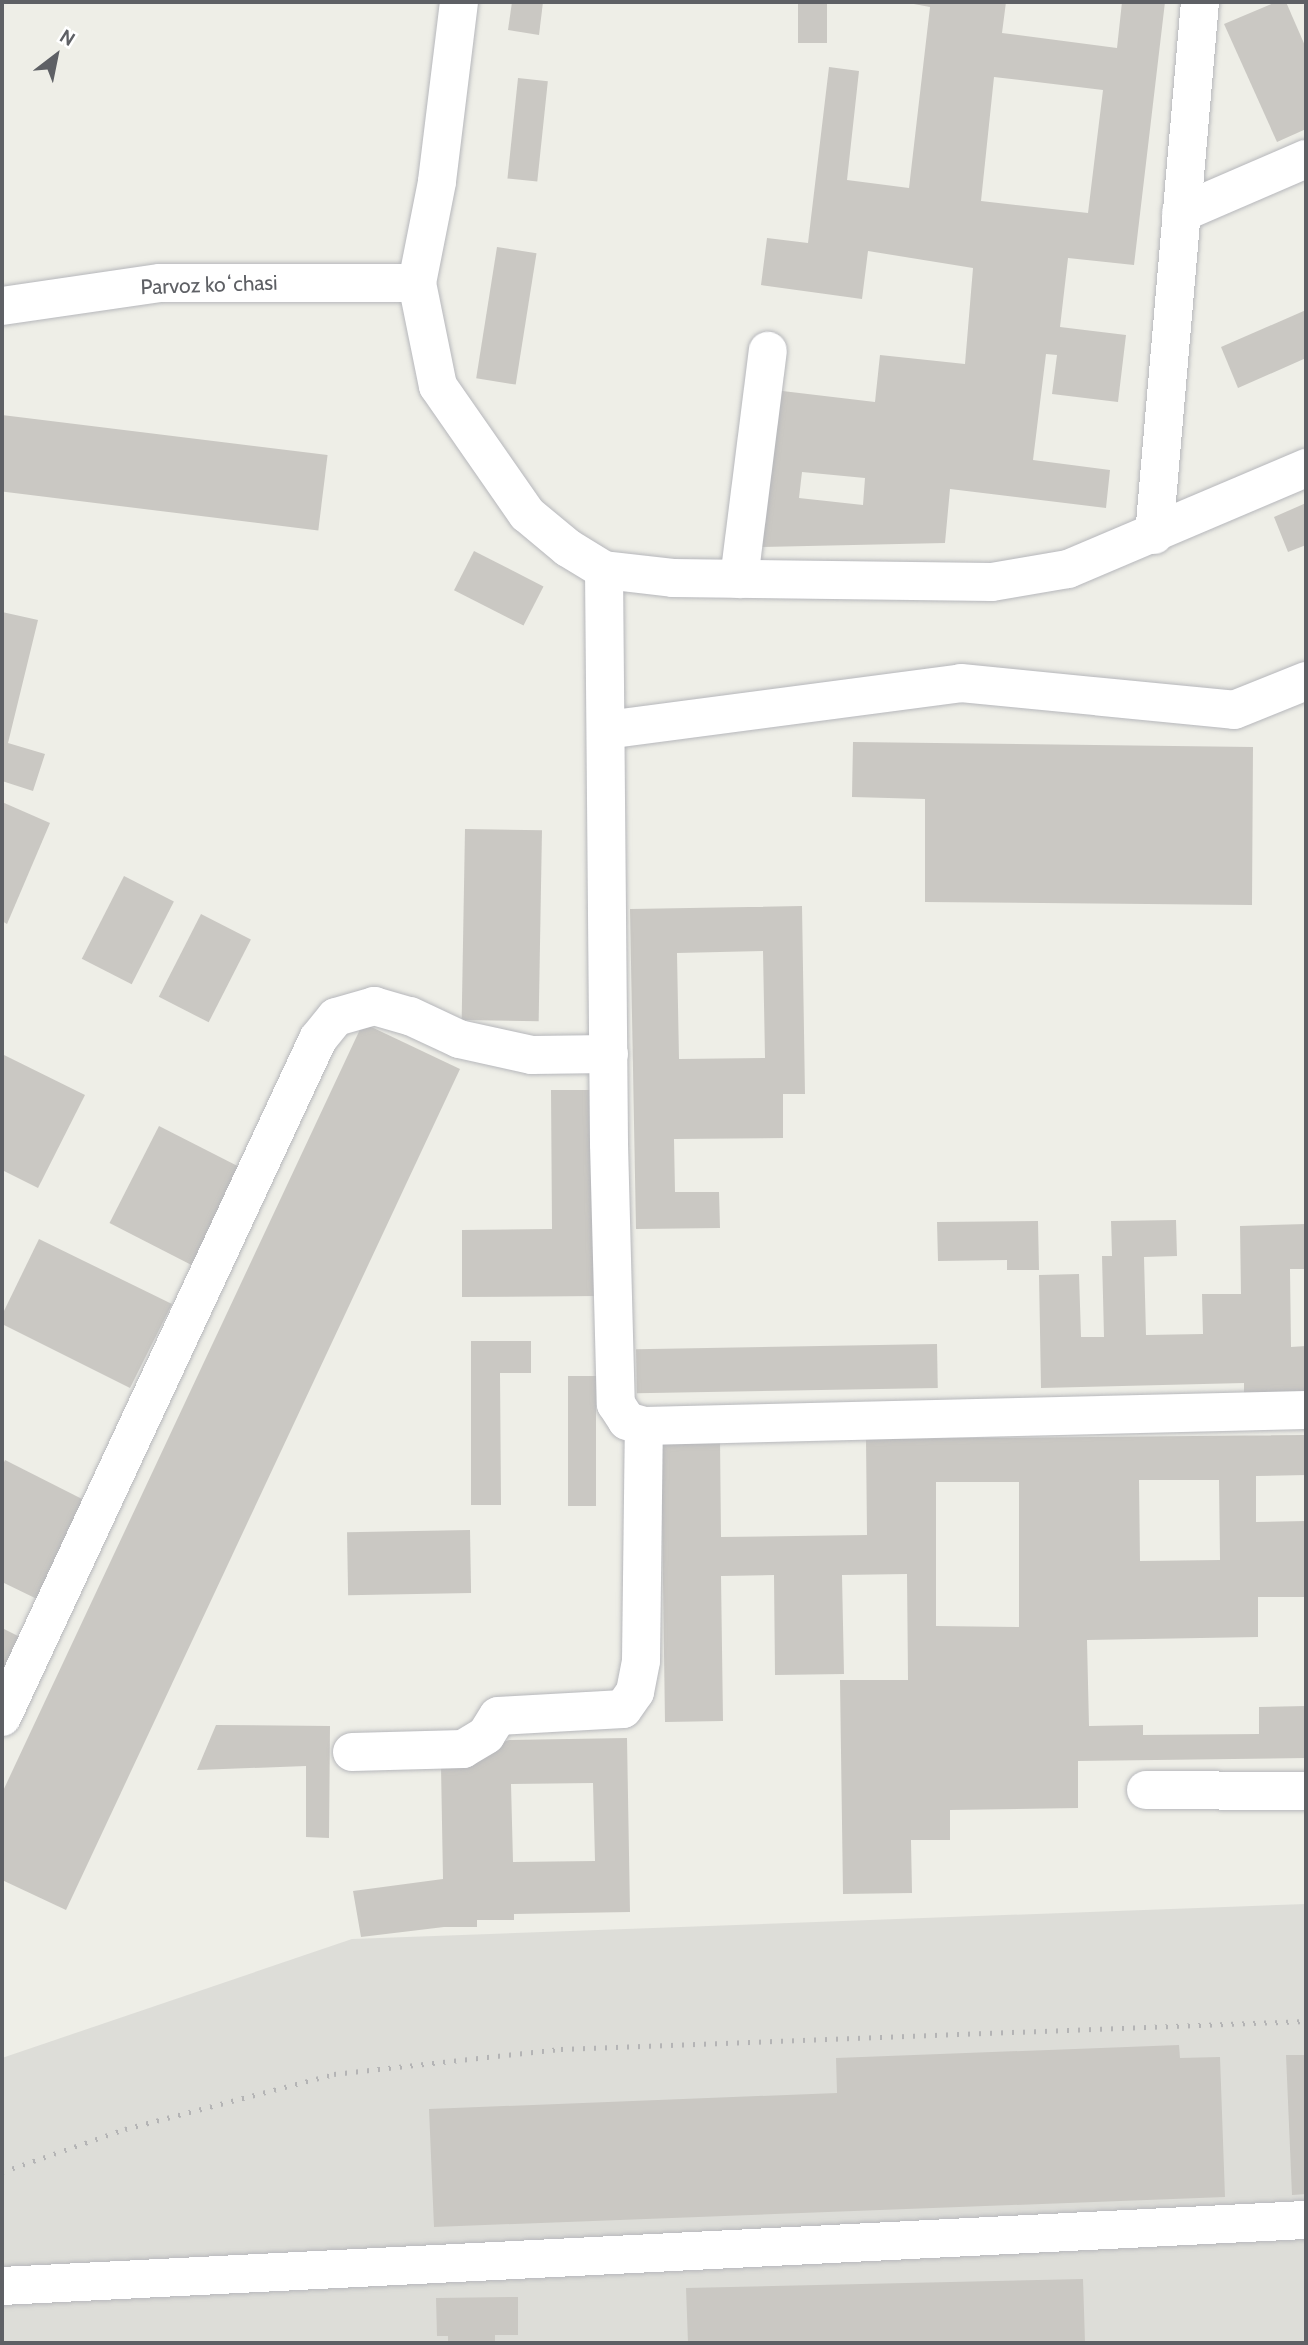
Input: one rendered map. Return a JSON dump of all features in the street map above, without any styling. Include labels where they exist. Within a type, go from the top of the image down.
[{"type":"street","points":[[459,2],[437,182],[417,283],[438,386],[527,514],[568,548],[604,570],[673,578],[992,582],[1068,569],[1154,535],[1306,468]]},
{"type":"street","points":[[1154,535],[1200,2]]},
{"type":"street","points":[[1181,213],[1306,159]]},
{"type":"street","name":"Parvoz koʻchasi","points":[[2,306],[160,283],[417,283]]},
{"type":"street","points":[[739,579],[768,351]]},
{"type":"street","points":[[604,570],[616,1404],[627,1421],[644,1426],[1306,1410]]},
{"type":"street","points":[[606,730],[961,683],[1234,710],[1306,681]]},
{"type":"street","points":[[2,1717],[318,1038],[336,1017],[373,1006],[410,1016],[458,1039],[532,1055],[609,1054]]},
{"type":"street","points":[[352,1752],[463,1749],[486,1735],[498,1716],[622,1709],[635,1692],[641,1661],[644,1426]]},
{"type":"street","points":[[1146,1790],[1306,1791]]},
{"type":"street","points":[[2,2286],[1306,2220]]},
{"type":"shaded area","points":[[1306,1904],[1306,2343],[2,2343],[2,2058],[352,1939]]},
{"type":"building","points":[[512,2],[543,2],[539,35],[508,30]]},
{"type":"building","points":[[798,2],[827,2],[827,43],[798,43]]},
{"type":"building","points":[[903,2],[1006,2],[1002,33],[1117,48],[1122,2],[1165,2],[1134,265],[1068,258],[1060,327],[1126,335],[1118,402],[1052,394],[1057,355],[1046,354],[1033,460],[1110,470],[1106,508],[950,489],[945,543],[757,547],[774,390],[875,402],[880,355],[965,364],[973,268],[868,251],[862,299],[761,285],[767,238],[808,243],[829,67],[859,71],[847,180],[909,188],[930,7]],"holes":[[[994,77],[1103,90],[1088,213],[981,201]],[[802,472],[865,478],[863,505],[799,498]]]},
{"type":"building","points":[[1276,2],[1286,2],[1306,48],[1306,129],[1277,142],[1224,24]]},
{"type":"building","points":[[518,78],[548,81],[537,182],[507,178]]},
{"type":"building","points":[[497,247],[537,253],[516,385],[476,378]]},
{"type":"building","points":[[1306,310],[1306,358],[1238,388],[1221,347]]},
{"type":"building","points":[[2,415],[328,455],[318,530],[2,492]]},
{"type":"building","points":[[1306,503],[1306,545],[1288,552],[1274,517]]},
{"type":"building","points":[[474,551],[543,586],[524,626],[454,590]]},
{"type":"building","points":[[2,612],[38,620],[8,743],[45,754],[33,791],[2,781]]},
{"type":"building","points":[[853,742],[1253,747],[1252,905],[925,902],[925,799],[852,797]]},
{"type":"building","points":[[2,802],[50,823],[7,924],[2,921]]},
{"type":"building","points":[[465,829],[542,830],[539,1021],[462,1020]]},
{"type":"building","points":[[124,876],[174,901],[132,984],[82,959]]},
{"type":"building","points":[[802,906],[805,1094],[783,1094],[783,1138],[674,1139],[675,1192],[719,1192],[720,1228],[636,1229],[630,909]],"holes":[[[763,951],[765,1058],[679,1059],[677,953]]]},
{"type":"building","points":[[201,914],[251,939],[209,1022],[159,997]]},
{"type":"building","points":[[363,1023],[460,1069],[66,1910],[2,1880],[2,1793]]},
{"type":"building","points":[[2,1054],[85,1095],[38,1188],[2,1170]]},
{"type":"building","points":[[551,1090],[596,1090],[599,1296],[462,1297],[462,1230],[552,1229]]},
{"type":"building","points":[[159,1126],[241,1168],[191,1265],[110,1223]]},
{"type":"building","points":[[1176,1220],[1177,1256],[1144,1257],[1146,1335],[1203,1334],[1202,1294],[1241,1294],[1240,1226],[1306,1224],[1306,1269],[1290,1269],[1291,1347],[1306,1346],[1306,1393],[1244,1394],[1244,1383],[1041,1388],[1039,1275],[1079,1274],[1081,1337],[1104,1337],[1102,1256],[1112,1256],[1111,1221]]},
{"type":"building","points":[[1038,1221],[1039,1270],[1007,1270],[1007,1260],[938,1261],[937,1222]]},
{"type":"building","points":[[39,1239],[172,1304],[130,1388],[2,1324],[2,1315]]},
{"type":"building","points":[[471,1341],[531,1341],[531,1373],[500,1373],[501,1505],[471,1505]]},
{"type":"building","points":[[937,1344],[938,1388],[637,1393],[636,1349]]},
{"type":"building","points":[[568,1376],[596,1376],[596,1506],[568,1506]]},
{"type":"building","points":[[1306,1435],[1306,1475],[1256,1476],[1256,1522],[1306,1521],[1306,1597],[1258,1597],[1258,1637],[1087,1640],[1089,1726],[1143,1725],[1143,1735],[1259,1734],[1259,1707],[1306,1706],[1306,1758],[1078,1761],[1078,1808],[950,1810],[950,1840],[911,1840],[912,1893],[843,1894],[840,1680],[908,1680],[907,1574],[842,1575],[844,1674],[775,1675],[774,1575],[721,1576],[723,1721],[665,1722],[661,1440],[720,1439],[721,1537],[867,1535],[866,1439]],"holes":[[[1139,1480],[1219,1480],[1220,1560],[1140,1561]],[[936,1482],[1019,1482],[1019,1627],[936,1626]]]},
{"type":"building","points":[[5,1460],[86,1501],[37,1599],[2,1582],[2,1467]]},
{"type":"building","points":[[470,1530],[471,1593],[348,1595],[347,1532]]},
{"type":"building","points":[[2,1628],[20,1637],[2,1673]]},
{"type":"building","points":[[216,1725],[330,1726],[329,1838],[306,1837],[306,1766],[197,1770]]},
{"type":"building","points":[[627,1738],[630,1912],[514,1914],[514,1920],[477,1920],[477,1927],[444,1927],[361,1937],[353,1891],[443,1879],[441,1766],[509,1740]],"holes":[[[593,1783],[595,1861],[513,1862],[511,1784]]]},
{"type":"building","points":[[1179,2045],[1180,2058],[1220,2057],[1225,2197],[434,2227],[429,2109],[837,2093],[836,2058]]},
{"type":"building","points":[[1286,2055],[1306,2055],[1306,2194],[1292,2195]]},
{"type":"building","points":[[1083,2279],[1085,2343],[688,2343],[686,2288]]},
{"type":"building","points":[[518,2297],[518,2335],[495,2335],[495,2343],[448,2343],[448,2336],[437,2336],[436,2298]]},
{"type":"railway","points":[[2,2172],[125,2129],[334,2074],[561,2049],[1306,2021]]}]
